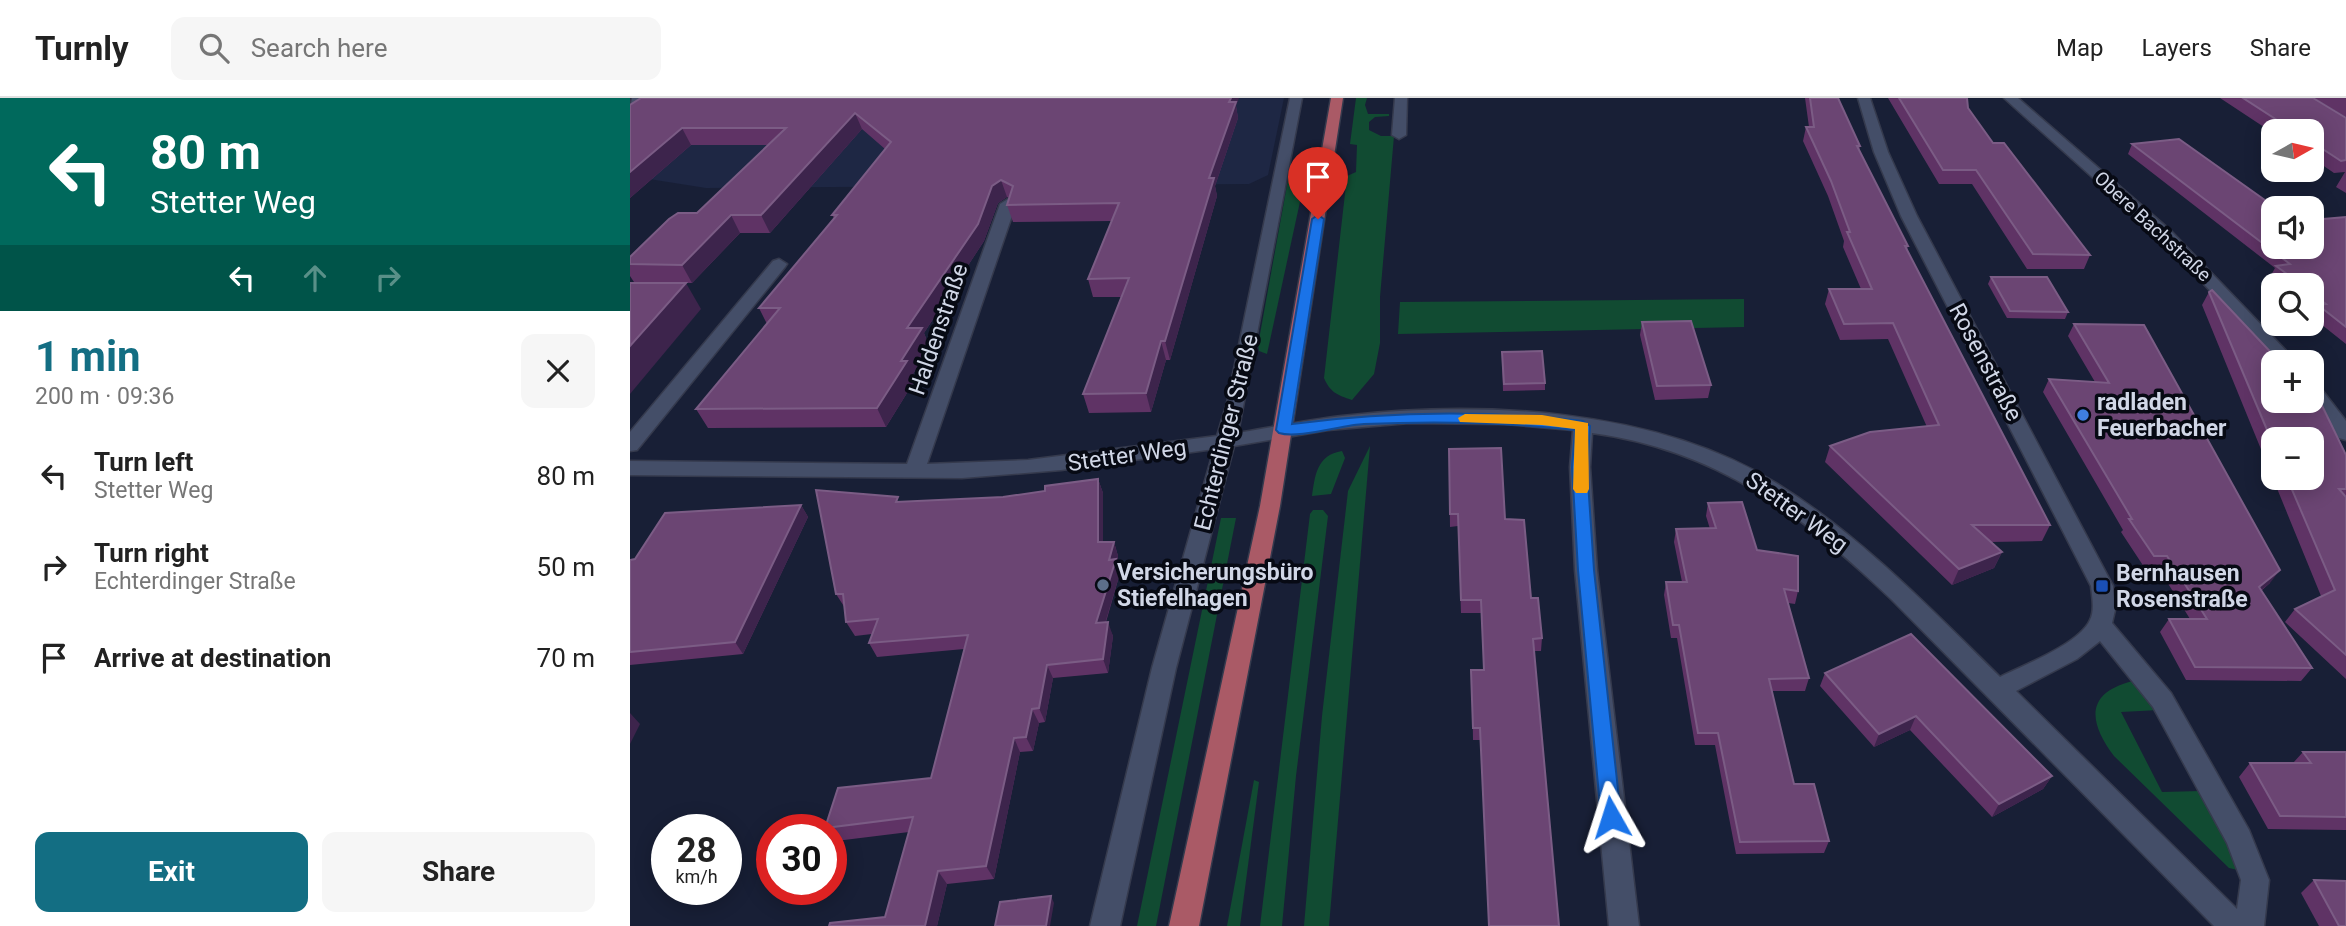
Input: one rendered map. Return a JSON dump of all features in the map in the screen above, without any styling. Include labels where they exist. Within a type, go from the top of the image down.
[{"type":"main road","name":"Echterdinger Straße","points":[[1184,926],[1284,430],[1337,98]]},
{"type":"street","points":[[630,105],[641,98]]},
{"type":"street","name":"Echterdinger Straße","points":[[1105,926],[1164,668],[1226,441],[1251,333],[1296,98]]},
{"type":"street","points":[[1399,135],[1401,98]]},
{"type":"street","name":"Rosenstraße","points":[[1864,98],[1881,152],[1903,204],[2102,586],[2105,607],[2100,625]]},
{"type":"street","name":"Obere Bachstraße","points":[[2010,98],[2165,234],[2276,350]]},
{"type":"street","name":"Haldenstraße","points":[[915,470],[1008,204]]},
{"type":"street","points":[[630,445],[779,264]]},
{"type":"street","points":[[2324,406],[2346,435]]},
{"type":"street","name":"Stetter Weg","points":[[630,468],[1017,468],[1226,441],[1361,420],[1412,418],[1542,420],[1630,435],[1701,454],[1738,471],[1779,495],[1858,557],[1998,689],[2234,926]]},
{"type":"street","points":[[1583,426],[1580,467],[1586,570],[1623,926]]},
{"type":"street","points":[[1998,689],[2080,644],[2100,625],[2162,700],[2239,839],[2255,880],[2249,926]]},
{"type":"shaded area","points":[[657,98],[1284,98],[1268,175],[1249,184],[706,188],[630,176],[630,116]]},
{"type":"green space","points":[[1356,98],[1367,98],[1365,105],[1368,114],[1389,114],[1375,117],[1369,122],[1369,130],[1381,136],[1394,136],[1380,297],[1380,343],[1374,374],[1352,400],[1335,392],[1324,378],[1347,176],[1356,172],[1357,145],[1350,144]]},
{"type":"green space","points":[[1289,174],[1306,174],[1267,354],[1259,351],[1258,345]]},
{"type":"green space","points":[[1744,299],[1744,327],[1398,334],[1400,302]]},
{"type":"green space","points":[[1370,446],[1329,926],[1304,926],[1322,716],[1348,491]]},
{"type":"green space","points":[[1342,451],[1345,458],[1331,494],[1312,496],[1316,474],[1322,461]]},
{"type":"green space","points":[[1313,510],[1323,510],[1328,516],[1296,776],[1282,926],[1260,926],[1310,514]]},
{"type":"green space","points":[[1221,518],[1236,518],[1156,926],[1137,926]]},
{"type":"green space","points":[[2133,681],[2159,710],[2121,712],[2162,792],[2201,791],[2239,865],[2238,870],[2229,868],[2114,756],[2106,744],[2096,721],[2099,701],[2117,686]]},
{"type":"green space","points":[[1254,780],[1259,782],[1240,926],[1227,926]]},
{"type":"building","points":[[641,98],[1231,98],[1229,102],[1236,102],[1209,178],[1214,178],[1165,341],[1161,341],[1146,393],[1083,394],[1129,278],[1088,279],[1119,203],[1007,205],[1013,186],[1001,180],[992,186],[978,224],[907,328],[922,328],[901,361],[907,361],[877,408],[696,409],[780,308],[759,308],[837,215],[832,215],[891,142],[855,113],[761,215],[731,215],[682,265],[630,264],[630,257],[669,219],[678,213],[697,213],[786,128],[682,128],[630,172],[630,105]]},
{"type":"building","points":[[1810,98],[1838,98],[1860,146],[1857,146],[1908,246],[1905,246],[2050,525],[1972,525],[2002,552],[1959,569],[1830,446],[1870,432],[1939,425],[1893,323],[1844,324],[1829,289],[1872,289],[1847,232],[1850,232],[1831,181],[1806,127],[1814,127]]},
{"type":"building","points":[[1899,98],[1967,98],[1968,108],[1993,143],[2004,143],[2090,255],[2033,254],[1976,170],[1943,170]]},
{"type":"building","points":[[2243,98],[2313,98],[2346,118],[2346,160],[2341,161],[2324,150],[2324,119],[2275,119]]},
{"type":"building","points":[[2179,139],[2261,197],[2261,242],[2132,144]]},
{"type":"building","points":[[2346,217],[2346,327],[2324,310],[2324,273],[2286,273],[2276,266],[2290,264],[2283,259],[2324,259],[2324,219]]},
{"type":"building","points":[[1991,277],[2047,277],[2068,312],[2010,311]]},
{"type":"building","points":[[630,283],[686,283],[630,346]]},
{"type":"building","points":[[2212,290],[2269,350],[2261,350],[2261,413],[2324,413],[2324,410],[2346,455],[2346,489],[2339,489],[2346,497],[2346,655],[2295,609],[2335,590],[2292,490],[2324,490],[2324,427],[2266,427],[2209,292]]},
{"type":"building","points":[[1691,321],[1711,385],[1657,386],[1642,322]]},
{"type":"building","points":[[2074,324],[2144,325],[2280,570],[2259,587],[2312,668],[2195,667],[2169,619],[2207,619],[2167,556],[2154,556],[2129,519],[2132,519],[2049,379],[2109,383]]},
{"type":"building","points":[[1542,351],[1545,383],[1504,384],[1502,352]]},
{"type":"building","points":[[1501,448],[1505,519],[1524,520],[1531,598],[1538,598],[1542,638],[1533,639],[1559,926],[1489,926],[1480,728],[1473,728],[1471,670],[1484,670],[1481,600],[1461,600],[1458,514],[1450,514],[1449,449]]},
{"type":"building","points":[[1098,479],[1098,542],[1114,542],[1109,560],[1116,559],[1096,623],[1108,622],[1103,659],[1047,665],[1039,708],[1032,709],[1026,737],[1014,738],[986,866],[938,871],[925,926],[829,926],[830,923],[885,917],[913,817],[847,825],[847,814],[830,814],[838,788],[931,778],[968,635],[869,643],[878,619],[846,622],[843,594],[836,594],[816,490],[898,497],[896,502],[1003,497],[1045,491],[1045,486]]},
{"type":"building","points":[[1742,502],[1757,550],[1798,556],[1798,591],[1784,589],[1809,678],[1769,679],[1794,784],[1814,784],[1829,841],[1740,842],[1718,733],[1698,733],[1679,625],[1673,625],[1666,582],[1687,582],[1676,529],[1716,528],[1708,503]]},
{"type":"building","points":[[801,505],[735,642],[630,652],[630,560],[635,559],[665,513]]},
{"type":"building","points":[[1911,634],[2052,776],[1999,804],[1916,716],[1879,734],[1825,673]]},
{"type":"building","points":[[2303,752],[2346,752],[2346,817],[2280,816],[2250,763],[2311,763]]},
{"type":"building","points":[[2314,880],[2346,881],[2346,926],[2339,926]]},
{"type":"building","points":[[1051,896],[1046,926],[995,926],[1000,902]]},
{"type":"slow traffic","points":[[1465,418],[1542,420],[1583,426],[1580,445],[1581,489]]},
{"type":"place","name":"radladen Feuerbacher","points":[[2083,415]]},
{"type":"place","name":"Versicherungsbüro Stiefelhagen","points":[[1103,585]]},
{"type":"place","name":"Bernhausen Rosenstraße","points":[[2102,586]]},
{"type":"route","points":[[1318,219],[1284,430],[1361,420],[1412,418],[1506,418],[1583,426],[1580,467],[1586,570],[1611,817]]}]
